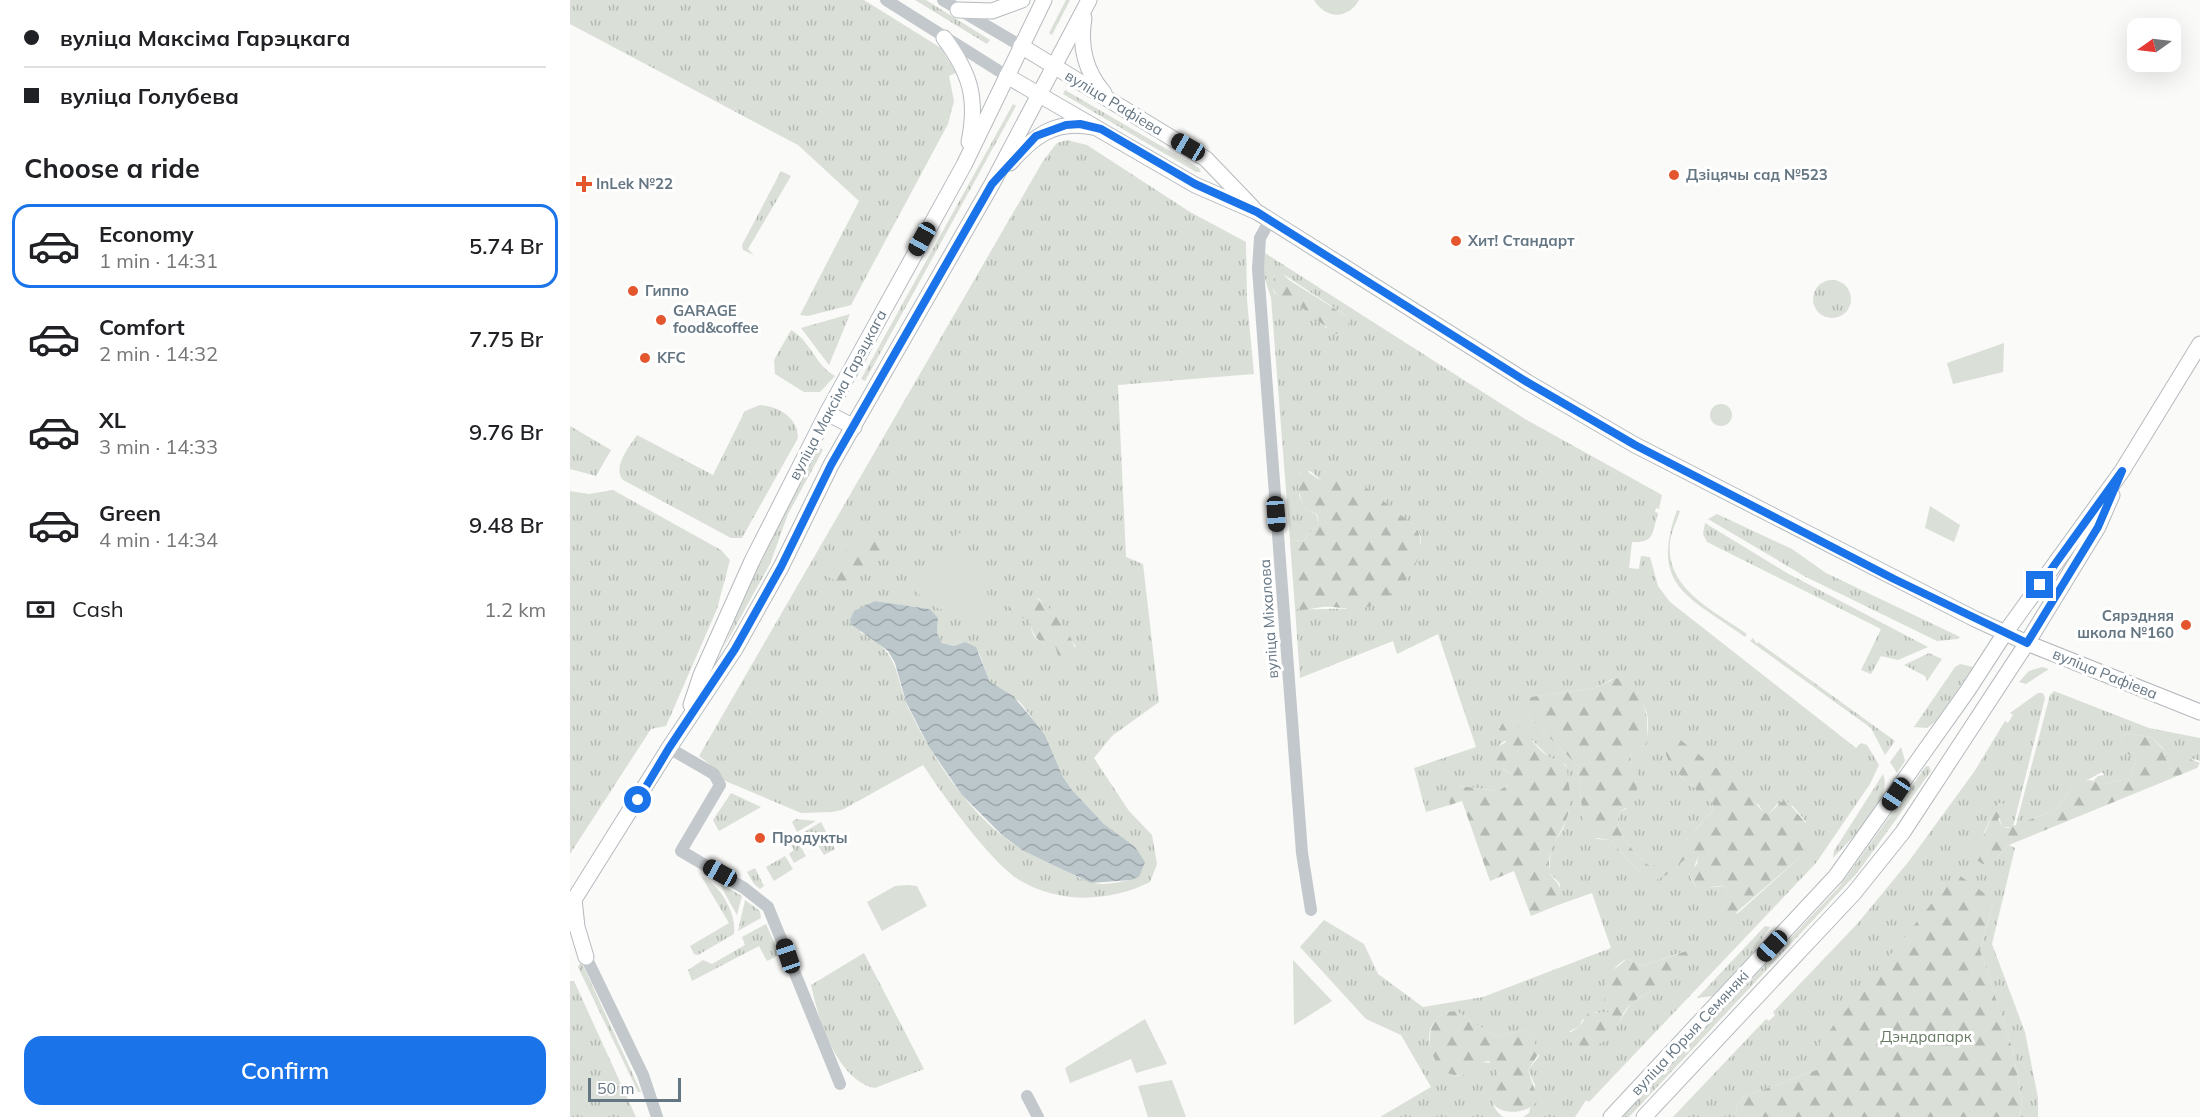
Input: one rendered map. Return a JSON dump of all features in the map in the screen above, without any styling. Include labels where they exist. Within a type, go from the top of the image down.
[{"type":"main road","points":[[958,10],[992,11],[1022,0]]},
{"type":"main road","name":"вуліца Максіма Гарэцкага","points":[[686,723],[701,675],[752,561],[828,412],[964,165],[1044,0]]},
{"type":"main road","points":[[1087,3],[1081,36],[1083,56],[1096,82],[1117,106]]},
{"type":"main road","name":"вуліца Максіма Гарэцкага","points":[[572,903],[669,748],[735,649],[854,427],[992,184],[1087,3]]},
{"type":"main road","points":[[944,38],[957,55],[971,89],[972,125],[964,165]]},
{"type":"main road","name":"вуліца Рафіева","points":[[1021,46],[1206,159],[1263,216]]},
{"type":"main road","name":"вуліца Рафіева","points":[[1007,76],[1043,88],[1101,129],[1195,184],[1263,216],[1527,382],[1635,445],[2005,633],[2200,712]]},
{"type":"main road","points":[[992,184],[1020,151],[1036,136],[1049,129],[1080,124],[1101,129]]},
{"type":"main road","points":[[2122,471],[2200,344]]},
{"type":"main road","points":[[828,412],[854,427]]},
{"type":"main road","name":"вуліца Юрыя Семянякі","points":[[1611,1117],[1836,876],[1968,690],[2005,633],[2122,471]]},
{"type":"main road","name":"вуліца Юрыя Семянякі","points":[[1644,1117],[1877,865],[1903,832],[2027,643],[2098,527],[2122,471]]},
{"type":"main road","points":[[572,903],[586,957]]},
{"type":"main road","points":[[570,948],[586,957]]},
{"type":"street","points":[[886,0],[1007,76]]},
{"type":"street","points":[[943,0],[1021,46]]},
{"type":"street","name":"вуліца Міхалова","points":[[1263,216],[1258,269],[1302,854],[1311,910]]},
{"type":"street","points":[[669,748],[714,774],[720,785],[681,851],[744,888],[768,907],[840,1084]]},
{"type":"street","points":[[586,957],[643,1076],[657,1117]]},
{"type":"street","points":[[1027,1096],[1038,1117]]},
{"type":"green space","points":[[570,0],[864,0],[941,48],[956,73],[949,76],[954,101],[948,124],[851,305],[808,316],[800,315],[859,201],[798,145],[570,24]]},
{"type":"green space","points":[[915,0],[926,0],[990,40],[987,44]]},
{"type":"green space","points":[[1066,0],[1070,0],[1052,35],[1049,33]]},
{"type":"green space","points":[[1314,0],[1359,0],[1349,11],[1336,15],[1324,11]]},
{"type":"green space","points":[[1065,90],[1199,168],[1201,172],[1196,172],[1063,94]]},
{"type":"green space","points":[[1013,104],[1016,106],[865,381],[861,379]]},
{"type":"green space","points":[[1067,140],[1087,145],[1190,212],[1246,242],[1247,300],[1254,374],[1118,385],[1126,557],[1143,564],[1159,702],[1112,736],[1094,758],[1129,811],[1152,835],[1157,864],[1150,882],[1119,894],[1086,898],[1052,894],[1021,881],[1009,872],[968,828],[923,765],[842,810],[801,813],[723,780],[717,770],[699,756],[1043,161],[1057,143]],"holes":[[[1038,598],[1054,614],[1076,647],[1051,646],[1036,638],[1031,622]],[[875,601],[930,609],[938,618],[937,633],[942,643],[954,646],[965,642],[979,653],[990,682],[1020,702],[1045,735],[1063,777],[1072,790],[1117,835],[1131,880],[1103,884],[1079,878],[1023,850],[989,824],[973,808],[944,771],[920,732],[890,657],[874,640],[860,632]]]},
{"type":"green space","points":[[781,171],[791,176],[748,249],[754,255],[743,250],[742,245]]},
{"type":"green space","points":[[1265,253],[1525,419],[1662,495],[1659,509],[1656,508],[1655,512],[1658,513],[1649,539],[1632,542],[1629,568],[1639,569],[1641,556],[1650,557],[1658,586],[1670,602],[1856,748],[1861,743],[1867,745],[1879,765],[1870,784],[1816,863],[1589,1102],[1586,1100],[1575,1117],[1523,1117],[1529,1113],[1535,1085],[1528,1070],[1539,1056],[1532,1036],[1523,1030],[1496,1037],[1456,1011],[1442,1015],[1433,1024],[1429,1037],[1433,1052],[1456,1076],[1462,1075],[1482,1062],[1492,1063],[1498,1073],[1492,1091],[1492,1102],[1503,1117],[1380,1117],[1431,1087],[1401,1035],[1366,1019],[1300,947],[1324,920],[1364,944],[1378,974],[1423,1007],[1483,997],[1611,948],[1592,893],[1558,905],[1560,884],[1549,872],[1551,848],[1563,829],[1569,811],[1566,765],[1549,757],[1533,741],[1499,726],[1506,740],[1499,745],[1503,769],[1511,774],[1511,782],[1499,791],[1460,786],[1452,791],[1450,805],[1426,812],[1414,768],[1476,747],[1438,634],[1397,654],[1393,641],[1300,678],[1295,608],[1346,609],[1421,544],[1421,539],[1415,527],[1398,514],[1354,491],[1318,478],[1311,471],[1299,473],[1299,495],[1306,510],[1316,514],[1319,523],[1304,540],[1290,541],[1271,298],[1263,273]],"holes":[[[1283,274],[1348,317],[1326,328],[1304,308],[1277,296],[1273,289],[1274,275]],[[1612,679],[1633,692],[1646,709],[1648,740],[1646,745],[1630,749],[1631,764],[1626,809],[1619,812],[1618,819],[1622,835],[1638,856],[1650,866],[1673,853],[1712,812],[1713,805],[1710,800],[1680,776],[1666,756],[1759,805],[1764,814],[1769,814],[1777,804],[1793,806],[1806,822],[1803,851],[1798,859],[1737,914],[1724,886],[1697,889],[1690,877],[1698,857],[1690,855],[1677,867],[1642,875],[1610,840],[1597,839],[1583,822],[1578,766],[1525,713],[1530,697],[1595,688]],[[1685,951],[1694,957],[1676,976],[1631,1003],[1612,1033],[1585,1046],[1568,1041],[1570,1031],[1580,1026],[1582,1020],[1595,1012],[1605,1014],[1610,1012],[1607,990],[1614,969],[1627,959],[1643,966]]]},
{"type":"green space","points":[[1281,272],[1289,280],[1348,317],[1350,323],[1344,332],[1335,334],[1296,303],[1277,297],[1272,286],[1275,273]]},
{"type":"green space","points":[[1832,280],[1839,281],[1845,286],[1850,292],[1850,306],[1845,312],[1839,317],[1832,318],[1825,317],[1819,312],[1814,306],[1813,299],[1814,292],[1819,286],[1825,281]]},
{"type":"green space","points":[[850,314],[829,365],[801,328]]},
{"type":"green space","points":[[791,330],[798,334],[822,366],[835,376],[820,392],[804,392],[775,374],[774,360]]},
{"type":"green space","points":[[2004,343],[2003,372],[1953,384],[1947,363]]},
{"type":"green space","points":[[1721,404],[1729,407],[1732,415],[1729,423],[1721,426],[1713,423],[1710,415],[1713,407]]},
{"type":"green space","points":[[760,405],[780,410],[786,414],[795,424],[798,438],[742,538],[731,538],[623,480],[620,475],[620,463],[637,435],[713,475],[745,411]]},
{"type":"green space","points":[[570,426],[611,450],[596,476],[570,469]]},
{"type":"green space","points":[[821,448],[823,450],[788,514],[770,564],[724,647],[764,548],[816,451]]},
{"type":"green space","points":[[1304,469],[1318,479],[1337,473],[1350,475],[1416,527],[1420,540],[1420,552],[1415,565],[1398,588],[1376,604],[1359,609],[1322,607],[1302,610],[1295,608],[1290,541],[1304,540],[1319,523],[1317,514],[1306,510],[1300,494],[1298,477]]},
{"type":"green space","points":[[613,490],[721,550],[730,560],[717,609],[666,726],[651,729],[570,854],[570,491],[589,494]]},
{"type":"green space","points":[[1930,506],[1960,525],[1954,542],[1925,528]]},
{"type":"green space","points":[[1677,510],[1680,511],[1670,542],[1675,573],[1695,597],[1747,634],[1745,637],[1692,600],[1680,587],[1672,573],[1668,557],[1670,536]]},
{"type":"green space","points":[[1717,514],[1792,549],[1826,573],[1960,637],[1937,641],[1806,577],[1708,519]]},
{"type":"green space","points":[[1705,523],[1787,573],[1928,647],[1898,660],[1881,656],[1871,674],[1861,670],[1881,629],[1707,542],[1703,534]]},
{"type":"green space","points":[[959,532],[999,618],[939,609],[909,587],[943,566]]},
{"type":"green space","points":[[863,537],[883,537],[885,553],[865,574],[843,585],[825,575],[832,561]]},
{"type":"green space","points":[[1020,596],[1037,599],[1051,610],[1068,633],[1077,656],[1065,663],[1059,660],[1056,648],[1036,638],[1029,617],[1018,619],[1009,610],[1009,602]]},
{"type":"green space","points":[[1753,638],[1757,644],[1758,642],[1895,741],[1885,755],[1871,728],[1750,641]]},
{"type":"green space","points":[[1929,653],[1942,659],[1927,681],[1925,676],[1904,665]]},
{"type":"green space","points":[[1960,664],[1973,667],[1936,721],[1927,728],[1914,727],[1955,667]]},
{"type":"green space","points":[[2042,667],[2049,669],[2026,684],[2019,682],[2029,671]]},
{"type":"green space","points":[[1616,678],[1630,686],[1640,698],[1646,712],[1648,738],[1646,745],[1630,750],[1631,764],[1637,771],[1638,784],[1636,795],[1630,805],[1619,812],[1619,827],[1632,849],[1650,866],[1664,860],[1712,812],[1713,805],[1710,800],[1688,783],[1668,760],[1666,744],[1674,737],[1677,737],[1734,783],[1764,813],[1769,814],[1781,802],[1787,801],[1809,827],[1808,847],[1798,859],[1730,918],[1716,913],[1715,909],[1727,892],[1724,886],[1697,889],[1690,876],[1698,857],[1687,857],[1670,873],[1654,881],[1642,875],[1610,840],[1591,837],[1583,822],[1578,766],[1525,713],[1524,702],[1530,697],[1595,688]]},
{"type":"green space","points":[[2054,691],[2149,728],[2200,738],[2200,761],[2188,760],[2170,769],[2163,748],[2152,738],[2126,733],[2121,740],[2136,759],[2131,778],[2103,784],[2093,781],[2098,776],[2105,775],[2102,772],[2071,789],[2057,809],[2016,825],[2050,695]]},
{"type":"green space","points":[[2038,693],[2043,693],[2045,698],[2013,827],[2003,827],[1995,809],[1981,839],[1993,862],[2009,845],[2015,848],[1992,944],[2025,1032],[2038,1098],[2038,1117],[2020,1117],[2022,1101],[2013,1051],[1980,950],[1994,900],[1819,1069],[1744,1097],[1736,1107],[1738,1117],[1673,1117],[1766,1019],[1769,1021],[1775,1015],[1773,1012],[1858,923],[1909,861],[1974,772],[2005,721],[2008,723],[2013,715],[2010,713]]},
{"type":"green space","points":[[1504,721],[1516,725],[1543,752],[1563,763],[1567,768],[1570,805],[1567,818],[1549,859],[1550,872],[1560,890],[1558,905],[1531,916],[1514,871],[1490,881],[1462,801],[1450,805],[1449,801],[1451,793],[1460,786],[1499,791],[1511,782],[1511,774],[1499,766],[1494,754],[1497,747],[1506,742],[1499,729]]},
{"type":"green space","points":[[2126,733],[2152,738],[2164,750],[2170,769],[2190,759],[2200,763],[2197,768],[2009,845],[1993,862],[1983,864],[1971,857],[1970,848],[1983,836],[1999,803],[2003,803],[2006,808],[1998,819],[2003,827],[2008,828],[2057,809],[2071,789],[2081,782],[2090,780],[2103,784],[2131,778],[2136,759],[2125,752],[2121,740]]},
{"type":"green space","points":[[1901,747],[1905,761],[1897,773],[1890,762]]},
{"type":"green space","points":[[1926,766],[1929,766],[1931,771],[1858,872],[1629,1117],[1621,1117],[1839,887]]},
{"type":"green space","points":[[1883,774],[1885,784],[1876,807],[1859,830],[1833,858],[1834,851]]},
{"type":"green space","points":[[731,793],[761,807],[719,831],[713,820]]},
{"type":"green space","points":[[796,819],[816,821],[797,832],[792,822]]},
{"type":"green space","points":[[821,822],[835,849],[824,855],[815,841],[805,847],[799,835]]},
{"type":"green space","points":[[795,837],[806,856],[794,863],[789,854],[794,850],[789,841]]},
{"type":"green space","points":[[785,856],[793,869],[774,881],[766,867]]},
{"type":"green space","points":[[755,868],[764,886],[760,889],[747,872]]},
{"type":"green space","name":"Дэндрапарк","points":[[1956,873],[1994,900],[1980,950],[2013,1051],[2022,1101],[2020,1117],[1738,1117],[1736,1107],[1744,1097],[1819,1069],[1819,1044]]},
{"type":"green space","points":[[701,876],[715,886],[726,900],[733,918],[734,934],[698,955],[694,954],[690,946],[729,923]]},
{"type":"green space","points":[[719,883],[742,896],[737,915]]},
{"type":"green space","points":[[895,886],[917,886],[927,906],[882,931],[867,902]]},
{"type":"green space","points":[[745,900],[760,911],[761,918],[738,931]]},
{"type":"green space","points":[[766,924],[780,955],[767,961],[759,946],[692,981],[688,970],[703,960],[712,964],[745,945],[742,937]]},
{"type":"green space","points":[[1765,926],[1770,927],[1750,956],[1713,996],[1697,998]]},
{"type":"green space","points":[[1686,951],[1694,955],[1691,962],[1678,975],[1628,1006],[1606,1040],[1595,1046],[1587,1047],[1568,1041],[1568,1034],[1580,1026],[1588,1013],[1610,1012],[1604,1004],[1607,975],[1627,959],[1643,966]]},
{"type":"green space","points":[[864,953],[924,1069],[875,1088],[862,1083],[850,1074],[840,1061],[824,1030],[811,985]]},
{"type":"green space","points":[[1293,960],[1332,1001],[1294,1025]]},
{"type":"green space","points":[[581,961],[641,1092],[638,1092],[578,967]]},
{"type":"green space","points":[[570,981],[574,981],[636,1117],[570,1117]]},
{"type":"green space","points":[[1456,1011],[1496,1037],[1523,1030],[1532,1036],[1539,1053],[1528,1070],[1538,1100],[1533,1106],[1509,1112],[1495,1106],[1491,1100],[1491,1088],[1498,1072],[1489,1061],[1480,1063],[1460,1075],[1445,1071],[1438,1064],[1432,1054],[1431,1031],[1435,1021],[1443,1014]]},
{"type":"green space","points":[[1145,1019],[1167,1064],[1136,1073],[1131,1059],[1070,1083],[1065,1068]]},
{"type":"green space","points":[[1172,1080],[1186,1117],[1148,1117],[1138,1086]]},
{"type":"water","points":[[875,601],[930,609],[938,618],[937,633],[942,643],[954,646],[965,642],[976,647],[990,682],[1013,696],[1045,735],[1063,777],[1072,790],[1104,824],[1135,847],[1145,862],[1139,877],[1131,880],[1091,883],[1022,850],[1003,836],[962,795],[929,747],[906,702],[895,663],[888,651],[851,624],[850,620],[854,611]]},
{"type":"place","name":"Дзіцячы сад №523","points":[[1674,175]]},
{"type":"place","name":"InLek №22","points":[[584,184]]},
{"type":"place","name":"Хит! Стандарт","points":[[1456,241]]},
{"type":"place","name":"Гиппо","points":[[633,291]]},
{"type":"place","name":"GARAGE food&coffee","points":[[661,320]]},
{"type":"place","name":"KFC","points":[[645,358]]},
{"type":"place","name":"Сярэдняя школа №160","points":[[2186,625]]},
{"type":"place","name":"Продукты","points":[[760,838]]},
{"type":"route","points":[[638,800],[669,748],[735,649],[781,567],[831,465],[992,184],[1036,136],[1057,126],[1080,124],[1101,129],[1195,184],[1257,212],[1527,382],[1635,445],[1894,579],[2027,643],[2056,592],[2098,527],[2122,471],[2040,585]]}]
